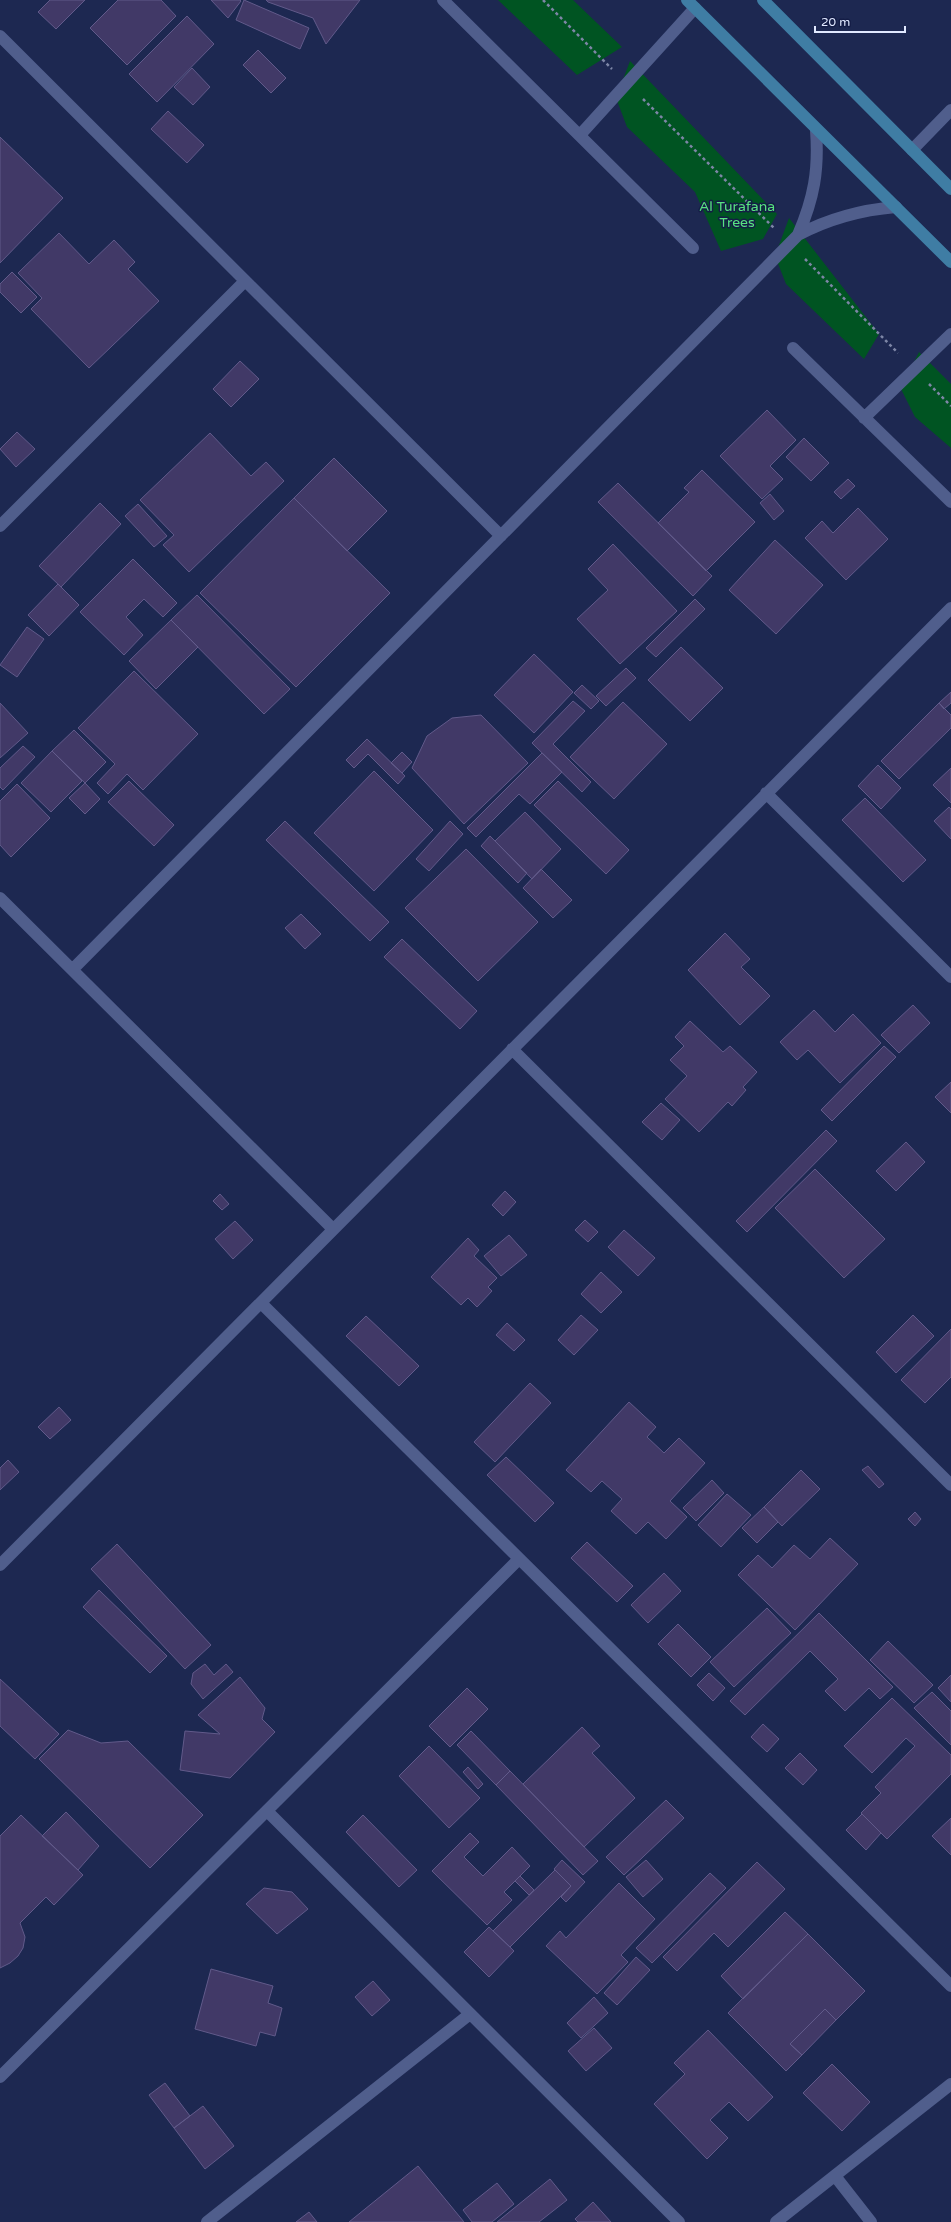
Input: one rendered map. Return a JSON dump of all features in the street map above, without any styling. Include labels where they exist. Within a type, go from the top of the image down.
[{"type":"main road","points":[[763,0],[951,189]]},
{"type":"main road","points":[[691,4],[816,130],[951,262]]},
{"type":"street","points":[[443,0],[694,248]]},
{"type":"street","points":[[580,135],[627,84],[691,4]]},
{"type":"street","points":[[0,36],[501,536]]},
{"type":"street","points":[[912,150],[951,110]]},
{"type":"street","points":[[794,239],[809,210],[815,184],[818,157],[816,130]]},
{"type":"street","points":[[73,969],[794,239],[821,223],[845,214],[870,209],[896,207]]},
{"type":"street","points":[[0,526],[245,282]]},
{"type":"street","points":[[864,418],[951,334]]},
{"type":"street","points":[[792,348],[951,502]]},
{"type":"street","points":[[0,1565],[951,608]]},
{"type":"street","points":[[766,794],[951,977]]},
{"type":"street","points":[[0,898],[333,1229]]},
{"type":"street","points":[[512,1049],[951,1485]]},
{"type":"street","points":[[261,1303],[951,1986]]},
{"type":"street","points":[[0,2077],[519,1559]]},
{"type":"street","points":[[267,1811],[679,2222]]},
{"type":"street","points":[[207,2222],[470,2014]]},
{"type":"street","points":[[776,2222],[951,2084]]},
{"type":"street","points":[[835,2176],[871,2222]]},
{"type":"path","points":[[543,0],[627,84],[794,239],[914,369],[951,406]]},
{"type":"green space","points":[[498,0],[573,0],[622,47],[577,75]]},
{"type":"green space","name":"Al Turafana Trees","points":[[630,61],[777,214],[763,239],[721,251],[695,192],[627,127],[616,98]]},
{"type":"green space","name":"Al Turafana Trees","points":[[789,218],[879,334],[864,359],[786,284],[775,256]]},
{"type":"green space","points":[[919,352],[951,384],[951,448],[915,417],[901,389]]},
{"type":"building","points":[[50,0],[85,0],[56,29],[38,12]]},
{"type":"building","points":[[118,0],[161,0],[176,16],[127,65],[90,28]]},
{"type":"building","points":[[211,0],[240,0],[241,1],[228,18]]},
{"type":"building","points":[[244,0],[309,28],[300,49],[236,20]]},
{"type":"building","points":[[266,0],[360,0],[326,44],[313,18]]},
{"type":"building","points":[[187,16],[214,44],[157,102],[129,74]]},
{"type":"building","points":[[258,50],[286,78],[271,93],[243,65]]},
{"type":"building","points":[[192,68],[210,87],[193,105],[174,87]]},
{"type":"building","points":[[168,111],[204,145],[187,163],[151,129]]},
{"type":"building","points":[[0,137],[63,198],[0,263]]},
{"type":"building","points":[[59,233],[89,264],[114,240],[135,262],[128,269],[159,301],[89,368],[31,309],[42,298],[18,273]]},
{"type":"building","points":[[12,272],[37,297],[21,313],[0,292],[0,284]]},
{"type":"building","points":[[240,361],[259,379],[231,407],[213,389]]},
{"type":"building","points":[[767,410],[796,440],[770,466],[783,479],[762,499],[720,456]]},
{"type":"building","points":[[17,432],[35,449],[16,467],[0,449]]},
{"type":"building","points":[[210,433],[251,476],[266,462],[284,481],[189,572],[163,545],[174,535],[140,500]]},
{"type":"building","points":[[804,438],[829,463],[811,481],[786,457]]},
{"type":"building","points":[[334,458],[387,511],[347,551],[294,498]]},
{"type":"building","points":[[702,470],[755,522],[706,571],[658,523],[689,492],[684,488]]},
{"type":"building","points":[[848,479],[855,486],[841,499],[834,492]]},
{"type":"building","points":[[618,483],[712,576],[693,596],[598,502]]},
{"type":"building","points":[[770,494],[784,511],[774,520],[760,503]]},
{"type":"building","points":[[294,498],[390,593],[296,687],[200,593]]},
{"type":"building","points":[[100,503],[121,524],[61,587],[39,566]]},
{"type":"building","points":[[138,504],[167,536],[154,547],[125,516]]},
{"type":"building","points":[[858,508],[888,539],[846,580],[805,538],[822,521],[833,533]]},
{"type":"building","points":[[775,540],[823,585],[776,634],[729,590]]},
{"type":"building","points":[[613,544],[677,611],[620,664],[577,619],[608,590],[588,569]]},
{"type":"building","points":[[133,559],[177,603],[163,617],[144,599],[126,617],[143,635],[124,655],[80,612]]},
{"type":"building","points":[[58,584],[79,605],[49,636],[28,615]]},
{"type":"building","points":[[197,595],[290,689],[264,714],[171,620]]},
{"type":"building","points":[[695,599],[705,609],[656,657],[646,648]]},
{"type":"building","points":[[171,620],[198,647],[156,689],[129,661]]},
{"type":"building","points":[[27,627],[44,639],[17,677],[0,665]]},
{"type":"building","points":[[681,647],[723,688],[690,721],[648,680]]},
{"type":"building","points":[[534,654],[573,692],[534,733],[494,695]]},
{"type":"building","points":[[626,668],[636,678],[606,706],[596,696]]},
{"type":"building","points":[[134,671],[198,734],[143,790],[127,774],[108,794],[97,783],[115,764],[78,728]]},
{"type":"building","points":[[582,685],[599,701],[591,709],[574,693]]},
{"type":"building","points":[[951,692],[951,703],[944,709],[939,703]]},
{"type":"building","points":[[573,701],[585,711],[553,744],[591,782],[582,792],[532,743]]},
{"type":"building","points":[[623,702],[667,744],[614,799],[570,757]]},
{"type":"building","points":[[0,703],[28,733],[0,758]]},
{"type":"building","points":[[939,703],[951,715],[951,728],[899,779],[881,761]]},
{"type":"building","points":[[481,715],[528,763],[464,824],[412,768],[427,736],[452,718]]},
{"type":"building","points":[[74,730],[106,762],[85,783],[52,751]]},
{"type":"building","points":[[367,739],[405,776],[398,784],[368,754],[354,768],[346,760]]},
{"type":"building","points":[[23,746],[35,757],[3,790],[0,787],[0,768]]},
{"type":"building","points":[[52,751],[82,781],[51,812],[21,783]]},
{"type":"building","points":[[402,752],[412,762],[402,773],[391,763]]},
{"type":"building","points":[[542,753],[562,772],[530,804],[519,794],[476,837],[467,828]]},
{"type":"building","points":[[878,765],[901,788],[881,809],[858,786]]},
{"type":"building","points":[[951,768],[951,803],[933,785]]},
{"type":"building","points":[[374,771],[433,830],[374,891],[314,833]]},
{"type":"building","points":[[129,781],[174,825],[154,846],[108,802]]},
{"type":"building","points":[[558,781],[629,850],[606,874],[534,805]]},
{"type":"building","points":[[85,783],[100,799],[85,814],[69,798]]},
{"type":"building","points":[[17,784],[50,818],[11,857],[0,845],[0,801]]},
{"type":"building","points":[[865,798],[926,860],[903,882],[842,820]]},
{"type":"building","points":[[949,807],[951,809],[951,839],[934,821]]},
{"type":"building","points":[[525,812],[561,849],[532,879],[495,841]]},
{"type":"building","points":[[285,821],[389,922],[370,941],[266,840]]},
{"type":"building","points":[[450,821],[463,834],[429,871],[416,859]]},
{"type":"building","points":[[490,836],[527,873],[518,883],[481,846]]},
{"type":"building","points":[[466,849],[538,922],[478,981],[405,908]]},
{"type":"building","points":[[541,869],[572,900],[553,918],[523,888]]},
{"type":"building","points":[[301,914],[321,934],[305,949],[285,928]]},
{"type":"building","points":[[725,933],[750,959],[741,967],[770,996],[740,1025],[688,970]]},
{"type":"building","points":[[402,939],[477,1011],[460,1029],[384,957]]},
{"type":"building","points":[[913,1005],[930,1023],[899,1053],[881,1035]]},
{"type":"building","points":[[814,1010],[835,1032],[853,1014],[881,1043],[840,1083],[808,1050],[797,1060],[780,1042]]},
{"type":"building","points":[[690,1021],[723,1052],[730,1046],[757,1072],[743,1087],[746,1090],[732,1106],[728,1102],[699,1132],[665,1099],[687,1076],[670,1060],[684,1046],[675,1037]]},
{"type":"building","points":[[884,1046],[896,1057],[832,1121],[821,1110]]},
{"type":"building","points":[[951,1082],[951,1113],[935,1097]]},
{"type":"building","points":[[661,1103],[680,1120],[662,1140],[642,1122]]},
{"type":"building","points":[[826,1130],[837,1141],[747,1232],[736,1221]]},
{"type":"building","points":[[906,1142],[925,1162],[896,1191],[876,1171]]},
{"type":"building","points":[[815,1169],[885,1239],[844,1278],[775,1208]]},
{"type":"building","points":[[505,1191],[516,1202],[503,1216],[492,1205]]},
{"type":"building","points":[[220,1194],[229,1204],[222,1210],[213,1201]]},
{"type":"building","points":[[585,1220],[598,1232],[588,1242],[575,1230]]},
{"type":"building","points":[[235,1221],[253,1240],[233,1259],[215,1239]]},
{"type":"building","points":[[624,1230],[655,1258],[638,1276],[608,1247]]},
{"type":"building","points":[[509,1235],[527,1255],[501,1276],[484,1256]]},
{"type":"building","points":[[468,1238],[479,1250],[474,1256],[497,1278],[488,1287],[492,1291],[477,1307],[468,1298],[461,1305],[431,1277]]},
{"type":"building","points":[[601,1272],[622,1292],[601,1313],[581,1294]]},
{"type":"building","points":[[581,1315],[598,1330],[574,1355],[558,1340]]},
{"type":"building","points":[[913,1315],[934,1336],[896,1373],[876,1352]]},
{"type":"building","points":[[366,1316],[419,1366],[399,1386],[346,1336]]},
{"type":"building","points":[[507,1323],[525,1340],[514,1351],[496,1335]]},
{"type":"building","points":[[951,1329],[951,1377],[925,1403],[901,1380]]},
{"type":"building","points":[[530,1383],[551,1403],[495,1462],[474,1442]]},
{"type":"building","points":[[629,1402],[656,1427],[647,1437],[664,1453],[679,1438],[705,1463],[670,1501],[687,1517],[666,1539],[648,1522],[636,1534],[611,1511],[622,1499],[602,1481],[591,1492],[566,1470]]},
{"type":"building","points":[[59,1407],[71,1420],[50,1439],[38,1427]]},
{"type":"building","points":[[506,1457],[554,1503],[535,1522],[487,1475]]},
{"type":"building","points":[[8,1460],[19,1472],[0,1490],[0,1468]]},
{"type":"building","points":[[868,1466],[884,1484],[879,1488],[862,1470]]},
{"type":"building","points":[[801,1470],[820,1489],[782,1526],[764,1507]]},
{"type":"building","points":[[712,1480],[724,1493],[696,1521],[683,1508]]},
{"type":"building","points":[[727,1494],[751,1515],[721,1547],[698,1525]]},
{"type":"building","points":[[764,1507],[778,1522],[757,1543],[742,1528]]},
{"type":"building","points":[[915,1512],[921,1519],[915,1526],[908,1519]]},
{"type":"building","points":[[830,1538],[858,1564],[795,1630],[738,1575],[758,1555],[772,1568],[794,1545],[810,1559]]},
{"type":"building","points":[[587,1542],[633,1586],[617,1602],[571,1558]]},
{"type":"building","points":[[117,1544],[211,1645],[185,1669],[91,1569]]},
{"type":"building","points":[[664,1573],[681,1591],[648,1623],[631,1605]]},
{"type":"building","points":[[99,1590],[167,1656],[150,1673],[83,1607]]},
{"type":"building","points":[[767,1608],[791,1633],[734,1687],[710,1662]]},
{"type":"building","points":[[819,1613],[893,1687],[880,1699],[869,1688],[845,1711],[825,1691],[838,1679],[810,1651],[745,1715],[730,1701]]},
{"type":"building","points":[[678,1624],[711,1657],[691,1677],[658,1644]]},
{"type":"building","points":[[888,1641],[933,1685],[914,1703],[870,1660]]},
{"type":"building","points":[[205,1664],[214,1675],[226,1664],[233,1672],[203,1699],[191,1684],[193,1673]]},
{"type":"building","points":[[709,1673],[725,1688],[713,1701],[697,1685]]},
{"type":"building","points":[[951,1675],[951,1702],[938,1688]]},
{"type":"building","points":[[240,1677],[265,1708],[262,1719],[275,1732],[230,1778],[180,1770],[185,1731],[220,1734],[198,1715]]},
{"type":"building","points":[[0,1679],[59,1734],[35,1759],[0,1726]]},
{"type":"building","points":[[467,1688],[488,1709],[450,1747],[429,1726]]},
{"type":"building","points":[[932,1692],[951,1711],[951,1745],[914,1708]]},
{"type":"building","points":[[892,1698],[951,1755],[951,1774],[887,1839],[861,1813],[881,1793],[875,1787],[915,1746],[906,1738],[872,1773],[844,1746]]},
{"type":"building","points":[[763,1724],[779,1739],[767,1752],[751,1737]]},
{"type":"building","points":[[582,1727],[600,1746],[592,1753],[635,1798],[584,1847],[523,1784]]},
{"type":"building","points":[[68,1730],[101,1743],[128,1741],[203,1815],[150,1868],[39,1759]]},
{"type":"building","points":[[471,1731],[510,1771],[496,1785],[457,1745]]},
{"type":"building","points":[[429,1746],[480,1798],[449,1828],[399,1776]]},
{"type":"building","points":[[800,1753],[817,1770],[803,1785],[785,1768]]},
{"type":"building","points":[[468,1767],[483,1784],[478,1789],[463,1772]]},
{"type":"building","points":[[510,1771],[598,1861],[583,1875],[496,1785]]},
{"type":"building","points":[[666,1800],[684,1818],[624,1875],[606,1857]]},
{"type":"building","points":[[66,1812],[99,1846],[78,1870],[42,1836]]},
{"type":"building","points":[[862,1814],[881,1833],[866,1850],[846,1830]]},
{"type":"building","points":[[21,1815],[83,1875],[54,1905],[46,1897],[20,1923],[25,1937],[23,1948],[18,1956],[10,1963],[0,1968],[0,1836]]},
{"type":"building","points":[[363,1815],[417,1870],[399,1887],[346,1832]]},
{"type":"building","points":[[951,1818],[951,1855],[932,1836]]},
{"type":"building","points":[[470,1833],[479,1842],[464,1857],[483,1876],[512,1847],[530,1866],[504,1892],[512,1900],[487,1925],[432,1871]]},
{"type":"building","points":[[562,1860],[585,1882],[566,1902],[561,1897],[571,1886],[554,1869]]},
{"type":"building","points":[[646,1860],[663,1879],[643,1897],[626,1877]]},
{"type":"building","points":[[757,1862],[785,1889],[728,1947],[714,1933],[677,1971],[663,1957]]},
{"type":"building","points":[[555,1870],[571,1886],[510,1947],[493,1931]]},
{"type":"building","points":[[710,1873],[726,1888],[652,1963],[636,1948]]},
{"type":"building","points":[[520,1876],[534,1890],[529,1895],[515,1881]]},
{"type":"building","points":[[619,1883],[655,1919],[621,1955],[628,1962],[597,1994],[546,1946],[560,1931],[566,1938]]},
{"type":"building","points":[[264,1888],[292,1892],[308,1909],[277,1934],[246,1904]]},
{"type":"building","points":[[785,1912],[808,1934],[743,1999],[721,1976]]},
{"type":"building","points":[[489,1927],[514,1951],[489,1977],[464,1952]]},
{"type":"building","points":[[808,1934],[865,1991],[836,2020],[825,2009],[790,2044],[802,2055],[786,2071],[728,2013]]},
{"type":"building","points":[[636,1957],[650,1970],[617,2005],[604,1993]]},
{"type":"building","points":[[211,1969],[273,1986],[268,2003],[282,2008],[275,2036],[260,2032],[256,2046],[195,2029]]},
{"type":"building","points":[[373,1981],[390,2000],[372,2016],[355,1997]]},
{"type":"building","points":[[594,1997],[608,2013],[581,2038],[567,2023]]},
{"type":"building","points":[[825,2009],[836,2020],[802,2055],[790,2044]]},
{"type":"building","points":[[594,2028],[612,2048],[586,2071],[568,2051]]},
{"type":"building","points":[[708,2030],[773,2097],[748,2121],[729,2102],[710,2120],[728,2138],[707,2159],[654,2104],[685,2074],[674,2063]]},
{"type":"building","points":[[832,2064],[870,2102],[842,2131],[803,2093]]},
{"type":"building","points":[[165,2083],[190,2116],[174,2128],[149,2095]]},
{"type":"building","points":[[203,2106],[234,2146],[205,2169],[174,2128]]},
{"type":"building","points":[[418,2166],[464,2222],[349,2222]]},
{"type":"building","points":[[550,2179],[567,2200],[539,2222],[497,2222]]},
{"type":"building","points":[[497,2183],[514,2204],[492,2222],[472,2222],[463,2210]]},
{"type":"building","points":[[593,2202],[611,2222],[578,2222],[575,2219]]},
{"type":"building","points":[[309,2212],[317,2222],[296,2222]]}]
